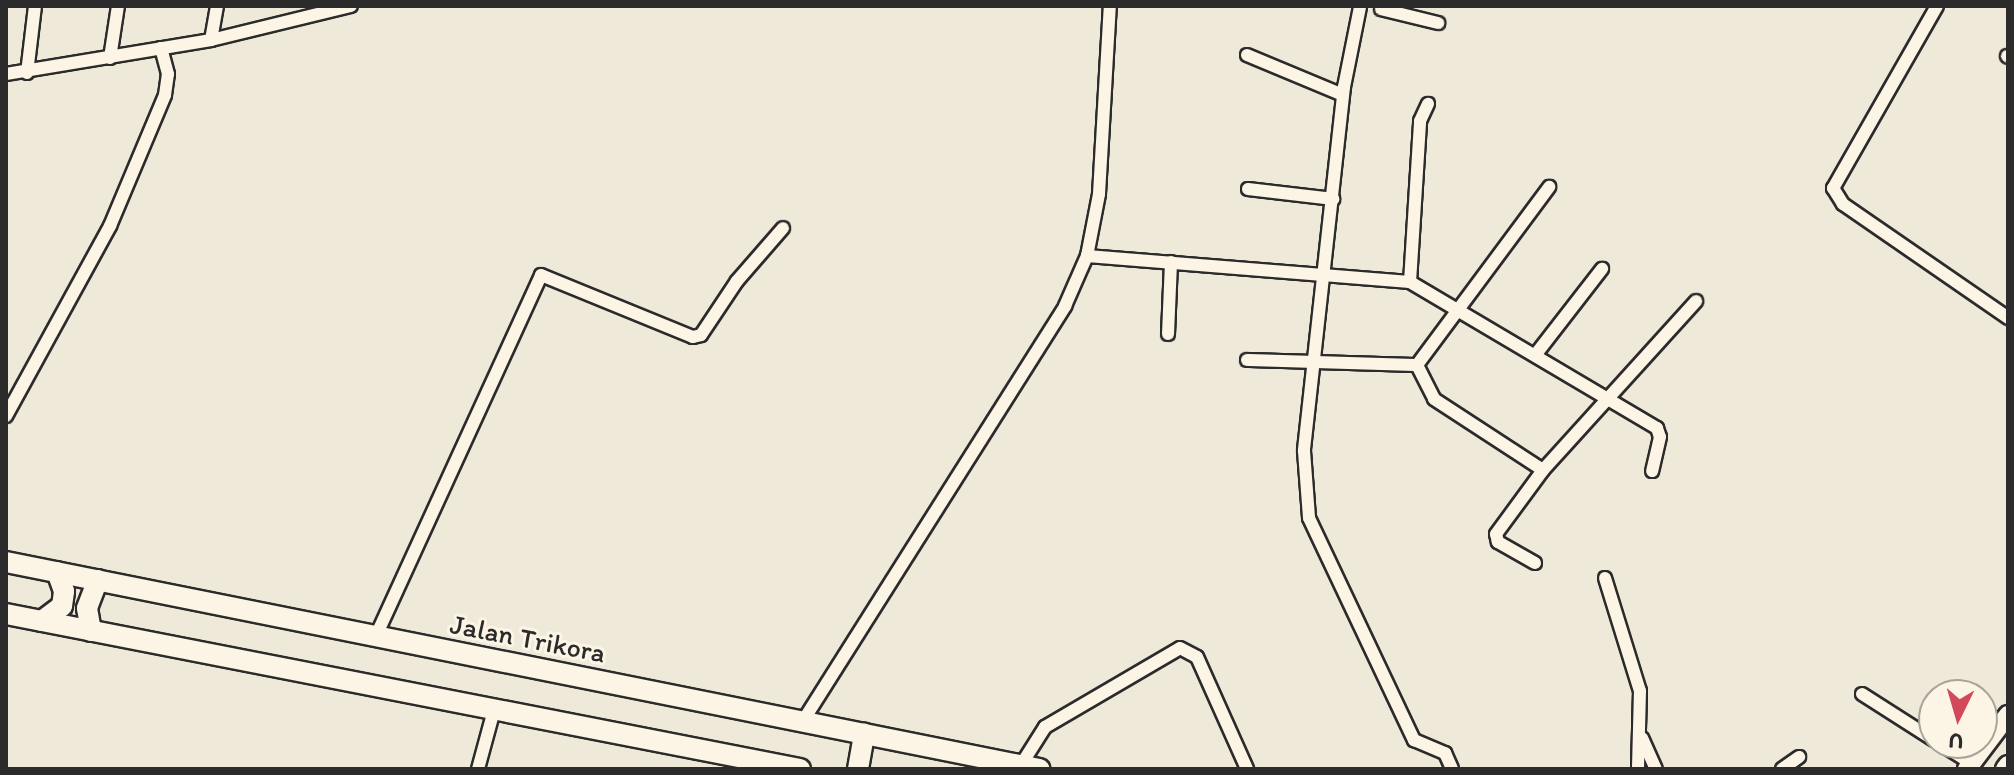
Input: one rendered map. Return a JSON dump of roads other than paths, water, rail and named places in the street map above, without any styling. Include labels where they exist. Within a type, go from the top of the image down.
[{"type":"main road","name":"Jalan Trikora","points":[[6,562],[1030,767]]},
{"type":"main road","points":[[42,621],[62,606],[64,591],[57,572]]},
{"type":"main road","points":[[91,631],[87,608],[98,580]]},
{"type":"main road","points":[[6,614],[494,710],[740,763],[800,769]]},
{"type":"main road","points":[[858,769],[864,734]]},
{"type":"street","points":[[27,73],[35,6]]},
{"type":"street","points":[[110,58],[118,6]]},
{"type":"street","points":[[211,40],[217,6]]},
{"type":"street","points":[[6,74],[27,73],[211,40],[304,12],[351,6]]},
{"type":"street","points":[[803,721],[1065,306],[1087,256],[1099,194],[1110,6]]},
{"type":"street","points":[[1438,23],[1382,8],[1359,6],[1343,95],[1304,451],[1309,518],[1414,740],[1445,753],[1452,769]]},
{"type":"street","points":[[1937,6],[1833,188],[1843,204],[2008,318]]},
{"type":"street","points":[[6,416],[110,226],[159,110],[168,74],[161,48]]},
{"type":"street","points":[[1247,55],[1343,95]]},
{"type":"street","points":[[1410,282],[1420,121],[1428,104]]},
{"type":"street","points":[[1417,365],[1549,187]]},
{"type":"street","points":[[1248,189],[1333,199]]},
{"type":"street","points":[[375,638],[541,275],[693,337],[701,335],[737,281],[783,228]]},
{"type":"street","points":[[1087,256],[1326,272],[1410,282],[1461,309],[1657,428],[1660,437],[1652,471]]},
{"type":"street","points":[[1168,334],[1171,262]]},
{"type":"street","points":[[1536,354],[1602,269]]},
{"type":"street","points":[[1535,563],[1498,542],[1496,534],[1543,470],[1696,301]]},
{"type":"street","points":[[1247,360],[1314,365],[1417,365]]},
{"type":"street","points":[[1417,365],[1434,399],[1543,470]]},
{"type":"street","points":[[1605,578],[1640,691],[1638,769]]},
{"type":"street","points":[[1030,767],[1045,727],[1180,648],[1197,657],[1247,769]]},
{"type":"street","points":[[1862,694],[1918,730]]},
{"type":"street","points":[[478,769],[494,710]]},
{"type":"street","points":[[1969,766],[2008,715]]},
{"type":"street","points":[[1641,735],[1656,769]]},
{"type":"street","points":[[1782,769],[1799,757]]}]
